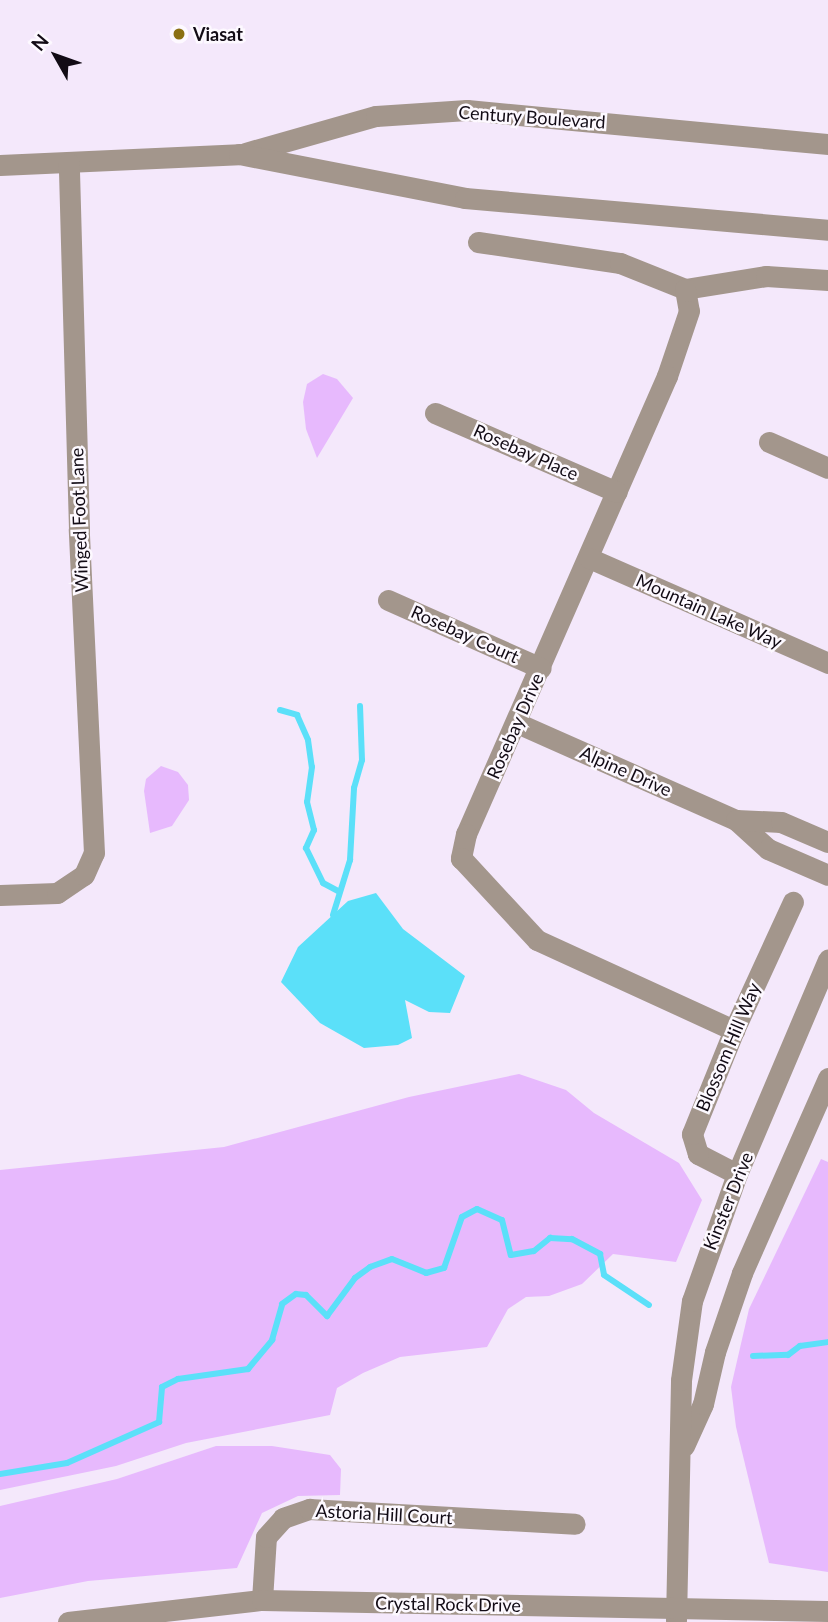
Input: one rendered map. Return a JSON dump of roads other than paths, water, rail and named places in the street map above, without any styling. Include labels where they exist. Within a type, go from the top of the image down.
[{"type":"street","name":"Century Boulevard","points":[[0,165],[239,154],[376,116],[467,110],[828,144]]},
{"type":"street","name":"Century Boulevard","points":[[239,154],[466,198],[828,230]]},
{"type":"street","name":"Winged Foot Lane","points":[[0,895],[57,893],[84,875],[94,853],[79,529],[69,163]]},
{"type":"street","points":[[478,242],[620,263],[685,289],[766,276],[828,280]]},
{"type":"street","name":"Rosebay Drive","points":[[685,289],[689,312],[680,344],[467,834],[461,858],[537,940],[734,1030]]},
{"type":"street","name":"Rosebay Place","points":[[435,412],[617,492]]},
{"type":"street","points":[[769,442],[828,468]]},
{"type":"street","name":"Mountain Lake Way","points":[[589,558],[828,663]]},
{"type":"street","name":"Rosebay Court","points":[[388,600],[541,668]]},
{"type":"street","name":"Alpine Drive","points":[[516,723],[736,820],[768,849],[828,875]]},
{"type":"street","name":"Alpine Drive","points":[[736,820],[781,822],[828,842]]},
{"type":"street","name":"Blossom Hill Way","points":[[737,1174],[698,1154],[692,1134],[734,1030],[793,902]]},
{"type":"street","name":"Kinster Drive","points":[[676,1615],[684,1339],[703,1263],[737,1174],[828,960]]},
{"type":"street","name":"Kinster Drive","points":[[681,1454],[703,1404],[715,1352],[742,1273],[828,1078]]},
{"type":"street","name":"Astoria Hill Court","points":[[262,1600],[265,1537],[283,1518],[309,1509],[575,1524]]},
{"type":"street","name":"Crystal Rock Drive","points":[[68,1622],[262,1600],[676,1615],[828,1611]]},
{"type":"water","points":[[376,893],[403,929],[465,976],[450,1013],[429,1012],[405,1000],[412,1038],[398,1045],[364,1048],[320,1023],[281,982],[298,947],[348,901]]},
{"type":"waterway","points":[[333,915],[350,860],[354,788],[362,760],[360,706]]},
{"type":"waterway","points":[[280,710],[297,715],[308,740],[312,767],[307,802],[314,830],[306,848],[323,883],[338,891]]},
{"type":"waterway","points":[[0,1474],[67,1463],[159,1422],[162,1387],[178,1379],[248,1369],[272,1340],[282,1304],[296,1294],[306,1295],[327,1316],[355,1278],[370,1267],[392,1259],[426,1273],[444,1268],[462,1217],[477,1209],[502,1220],[511,1255],[534,1251],[550,1238],[572,1239],[600,1254],[604,1275],[649,1305]]},
{"type":"waterway","points":[[753,1356],[788,1355],[800,1346],[828,1342]]},
{"type":"place","name":"Viasat","points":[[179,34]]}]
